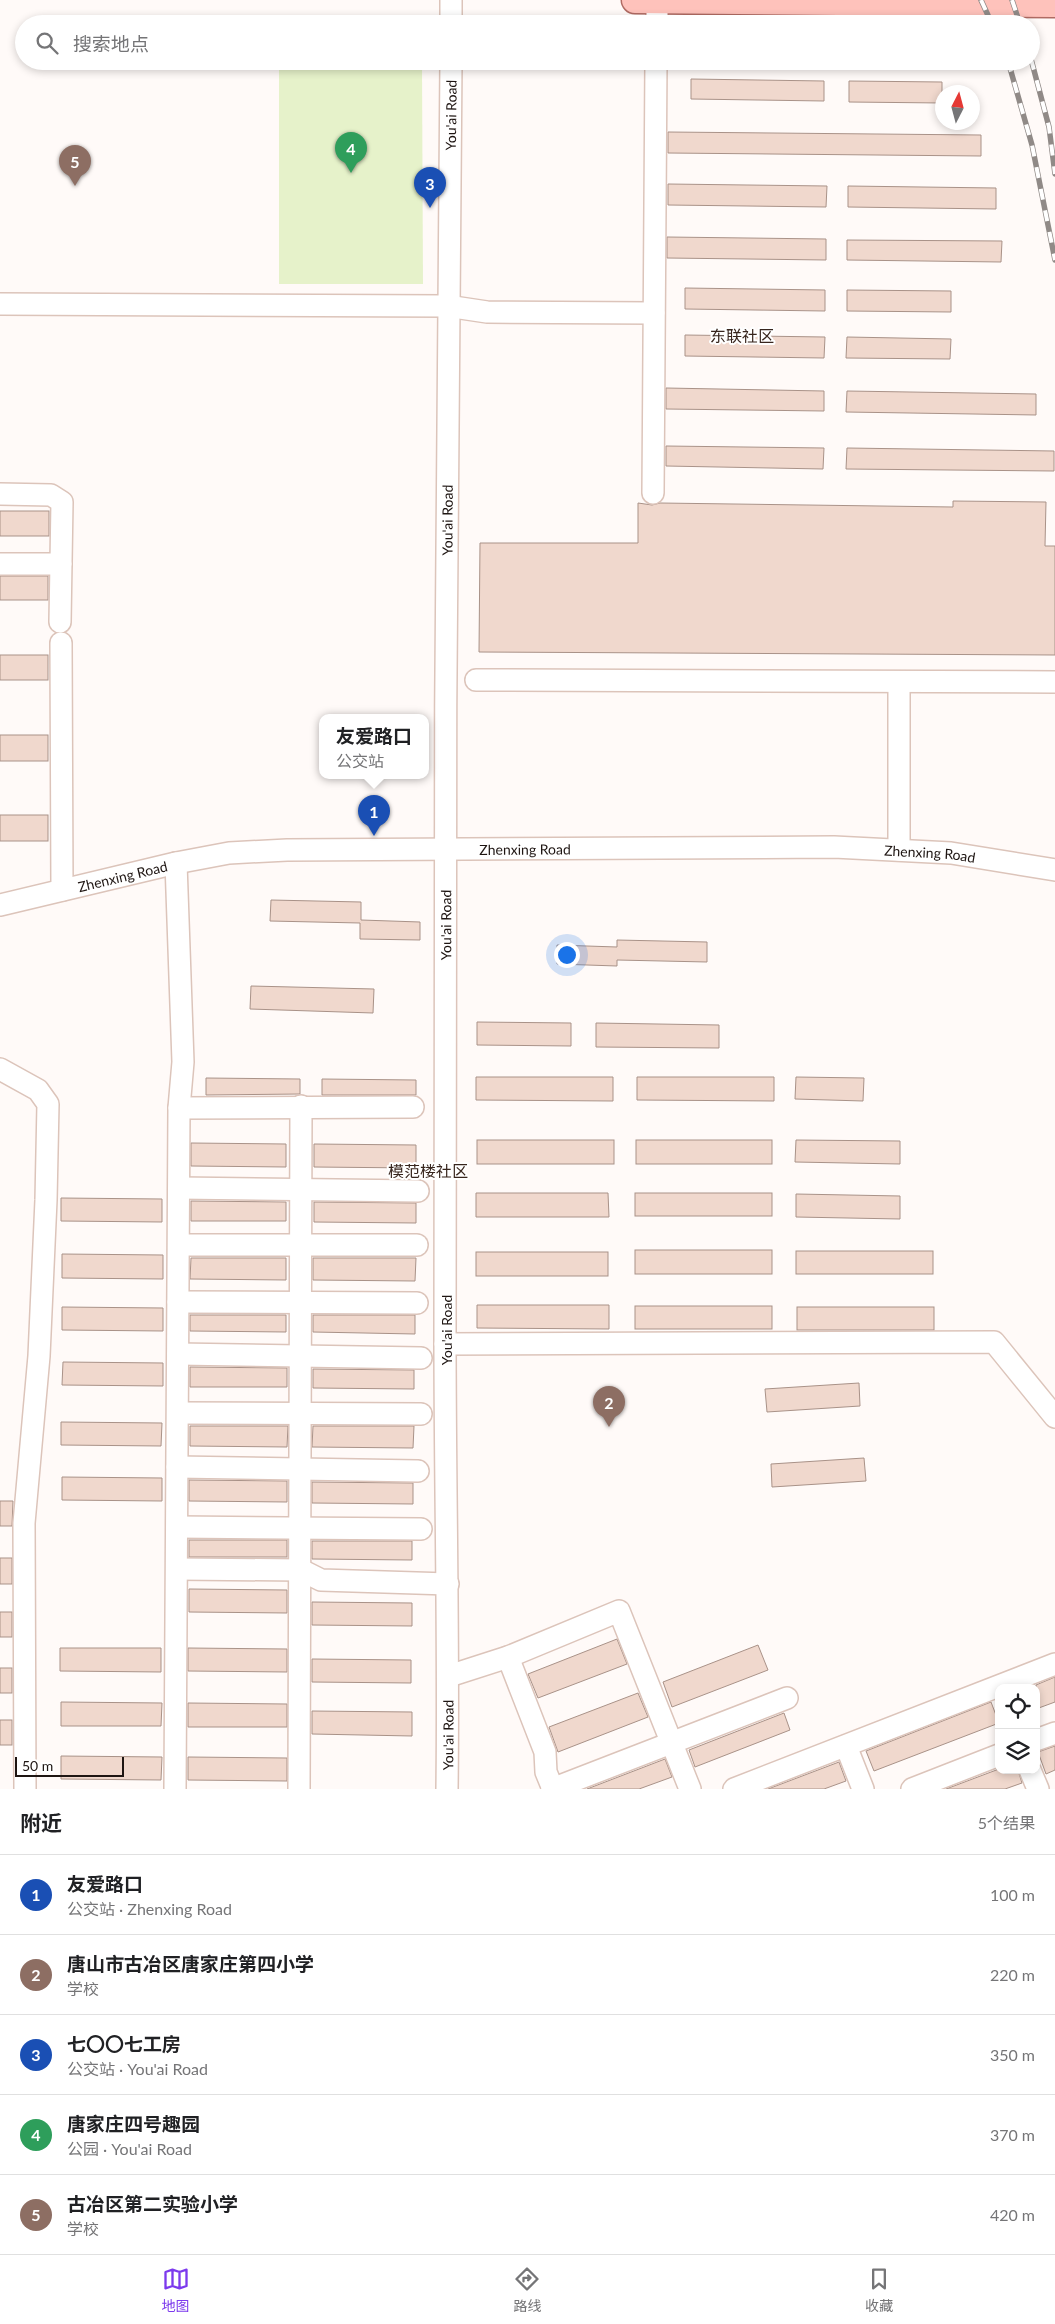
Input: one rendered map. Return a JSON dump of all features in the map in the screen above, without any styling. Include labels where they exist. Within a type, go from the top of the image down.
[{"type":"main road","points":[[635,0],[1055,4]]},
{"type":"street","points":[[451,0],[451,15]]},
{"type":"street","points":[[657,0],[657,15]]},
{"type":"street","name":"You'ai Road","points":[[447,1789],[449,1676],[445,1344],[447,306],[450,70]]},
{"type":"street","points":[[653,493],[656,70]]},
{"type":"street","points":[[0,304],[447,306],[487,312],[654,313]]},
{"type":"street","points":[[0,494],[51,495],[62,502],[60,622]]},
{"type":"street","points":[[0,564],[61,564]]},
{"type":"street","points":[[61,643],[62,890]]},
{"type":"street","points":[[476,680],[1055,682]]},
{"type":"street","points":[[899,682],[899,850]]},
{"type":"street","name":"Zhenxing Road","points":[[0,904],[176,863],[229,853],[288,850],[834,847],[951,853],[1055,870]]},
{"type":"street","points":[[175,1789],[179,1108],[183,1062],[176,863]]},
{"type":"street","points":[[0,1069],[38,1090],[48,1104],[46,1200],[38,1356],[24,1523],[25,1789]]},
{"type":"street","points":[[299,1789],[301,1106]]},
{"type":"street","points":[[179,1108],[413,1107]]},
{"type":"street","points":[[179,1188],[418,1191]]},
{"type":"street","points":[[179,1245],[417,1245]]},
{"type":"street","points":[[178,1302],[417,1303]]},
{"type":"street","points":[[445,1344],[994,1342],[1055,1418]]},
{"type":"street","points":[[178,1354],[421,1358]]},
{"type":"street","points":[[178,1413],[421,1414]]},
{"type":"street","points":[[178,1467],[418,1470]]},
{"type":"street","points":[[177,1527],[421,1528]]},
{"type":"street","points":[[177,1569],[301,1570],[321,1580],[448,1584]]},
{"type":"street","points":[[449,1676],[508,1657],[619,1611],[690,1789]]},
{"type":"street","points":[[508,1657],[545,1752],[546,1772],[553,1789],[787,1698]]},
{"type":"street","points":[[1011,1684],[1055,1664]]},
{"type":"street","points":[[734,1789],[995,1691]]},
{"type":"street","points":[[1040,1739],[1055,1733]]},
{"type":"street","points":[[846,1746],[863,1789]]},
{"type":"street","points":[[912,1789],[995,1757]]},
{"type":"street","points":[[1032,1774],[1038,1789]]},
{"type":"green space","points":[[279,70],[422,70],[423,284],[279,284]]},
{"type":"building","points":[[691,79],[824,81],[824,101],[691,99]]},
{"type":"building","points":[[849,81],[942,82],[942,85],[935,85],[935,103],[849,102]]},
{"type":"building","points":[[668,132],[981,135],[981,156],[668,153]]},
{"type":"building","points":[[668,184],[827,186],[826,207],[668,205]]},
{"type":"building","points":[[848,186],[996,188],[996,209],[848,207]]},
{"type":"building","points":[[667,237],[826,239],[826,260],[667,258]]},
{"type":"building","points":[[847,240],[1002,241],[1001,262],[847,260]]},
{"type":"building","points":[[685,288],[825,290],[825,311],[685,309]]},
{"type":"building","points":[[847,290],[951,291],[951,312],[847,311]]},
{"type":"building","points":[[685,335],[825,337],[824,358],[685,356]]},
{"type":"building","points":[[847,337],[951,339],[950,359],[846,358]]},
{"type":"building","points":[[666,388],[824,391],[824,411],[666,409]]},
{"type":"building","points":[[847,391],[1036,394],[1036,415],[846,412]]},
{"type":"building","points":[[666,446],[824,448],[823,469],[666,466]]},
{"type":"building","points":[[847,448],[1054,451],[1054,471],[846,469]]},
{"type":"building","points":[[953,501],[1046,502],[1045,546],[1055,546],[1055,655],[479,652],[480,543],[638,543],[638,503],[652,505],[660,503],[953,507]]},
{"type":"building","points":[[0,511],[49,511],[49,536],[0,536]]},
{"type":"building","points":[[0,576],[48,576],[48,600],[0,600]]},
{"type":"building","points":[[0,655],[48,655],[48,680],[0,680]]},
{"type":"building","points":[[0,735],[48,735],[48,761],[0,761]]},
{"type":"building","points":[[0,815],[48,815],[48,841],[0,841]]},
{"type":"building","points":[[271,900],[361,902],[361,920],[420,922],[420,940],[360,939],[360,923],[270,921]]},
{"type":"building","points":[[617,940],[707,942],[707,962],[617,960],[617,966],[557,964],[557,945],[617,947]]},
{"type":"building","points":[[251,986],[374,989],[373,1013],[250,1009]]},
{"type":"building","points":[[477,1022],[571,1023],[571,1046],[477,1045]]},
{"type":"building","points":[[596,1023],[719,1025],[719,1048],[596,1047]]},
{"type":"building","points":[[476,1077],[613,1077],[613,1101],[476,1100]]},
{"type":"building","points":[[637,1077],[774,1077],[774,1101],[637,1100]]},
{"type":"building","points":[[796,1077],[864,1078],[863,1101],[795,1099]]},
{"type":"building","points":[[206,1078],[300,1079],[300,1094],[206,1095]]},
{"type":"building","points":[[322,1079],[416,1080],[416,1095],[322,1095]]},
{"type":"building","points":[[477,1140],[614,1140],[614,1164],[477,1164]]},
{"type":"building","points":[[636,1140],[772,1140],[772,1164],[636,1164]]},
{"type":"building","points":[[796,1140],[900,1141],[900,1164],[795,1162]]},
{"type":"building","points":[[191,1143],[286,1144],[286,1167],[191,1166]]},
{"type":"building","points":[[314,1144],[416,1145],[416,1168],[314,1167]]},
{"type":"building","points":[[476,1193],[608,1193],[609,1217],[476,1217]]},
{"type":"building","points":[[635,1193],[772,1193],[772,1216],[635,1216]]},
{"type":"building","points":[[796,1194],[900,1196],[900,1219],[796,1217]]},
{"type":"building","points":[[61,1198],[162,1199],[162,1222],[61,1221]]},
{"type":"building","points":[[191,1201],[286,1202],[286,1221],[191,1221]]},
{"type":"building","points":[[314,1202],[416,1203],[416,1223],[314,1222]]},
{"type":"building","points":[[635,1250],[772,1250],[772,1274],[635,1274]]},
{"type":"building","points":[[796,1251],[933,1251],[933,1274],[796,1274]]},
{"type":"building","points":[[476,1252],[608,1252],[608,1276],[476,1276]]},
{"type":"building","points":[[62,1254],[163,1255],[163,1279],[62,1278]]},
{"type":"building","points":[[191,1258],[286,1258],[286,1280],[190,1279]]},
{"type":"building","points":[[313,1258],[416,1258],[415,1281],[313,1280]]},
{"type":"building","points":[[477,1305],[609,1305],[609,1329],[477,1328]]},
{"type":"building","points":[[635,1306],[772,1306],[772,1329],[635,1329]]},
{"type":"building","points":[[62,1307],[163,1308],[163,1331],[62,1330]]},
{"type":"building","points":[[797,1307],[934,1307],[934,1330],[797,1330]]},
{"type":"building","points":[[190,1315],[286,1315],[286,1332],[190,1331]]},
{"type":"building","points":[[313,1315],[415,1315],[415,1334],[313,1332]]},
{"type":"building","points":[[63,1362],[163,1363],[163,1386],[62,1385]]},
{"type":"building","points":[[190,1367],[287,1368],[287,1387],[190,1387]]},
{"type":"building","points":[[313,1369],[414,1370],[414,1389],[313,1388]]},
{"type":"building","points":[[859,1383],[860,1406],[767,1412],[765,1389]]},
{"type":"building","points":[[61,1422],[162,1423],[161,1446],[61,1445]]},
{"type":"building","points":[[190,1426],[288,1426],[287,1447],[190,1446]]},
{"type":"building","points":[[313,1426],[414,1426],[413,1448],[312,1447]]},
{"type":"building","points":[[864,1458],[866,1481],[772,1487],[771,1464]]},
{"type":"building","points":[[62,1477],[162,1478],[162,1501],[62,1500]]},
{"type":"building","points":[[189,1480],[287,1481],[287,1502],[189,1501]]},
{"type":"building","points":[[312,1482],[413,1483],[413,1504],[312,1503]]},
{"type":"building","points":[[0,1501],[13,1501],[12,1526],[0,1526]]},
{"type":"building","points":[[189,1540],[287,1540],[287,1557],[189,1557]]},
{"type":"building","points":[[312,1541],[412,1541],[412,1560],[312,1559]]},
{"type":"building","points":[[0,1558],[12,1558],[12,1584],[0,1584]]},
{"type":"building","points":[[189,1589],[287,1590],[287,1613],[189,1612]]},
{"type":"building","points":[[312,1602],[412,1603],[412,1626],[312,1625]]},
{"type":"building","points":[[0,1612],[12,1612],[12,1637],[0,1637]]},
{"type":"building","points":[[617,1639],[627,1664],[538,1698],[528,1674]]},
{"type":"building","points":[[758,1645],[768,1670],[672,1707],[663,1682]]},
{"type":"building","points":[[60,1648],[161,1648],[161,1672],[60,1671]]},
{"type":"building","points":[[188,1648],[287,1649],[287,1672],[188,1671]]},
{"type":"building","points":[[312,1659],[411,1660],[411,1683],[312,1682]]},
{"type":"building","points":[[0,1668],[12,1668],[12,1693],[0,1693]]},
{"type":"building","points":[[1055,1677],[1055,1702],[1040,1708],[1040,1684],[1038,1684]]},
{"type":"building","points":[[638,1693],[648,1717],[558,1752],[549,1727]]},
{"type":"building","points":[[61,1702],[162,1703],[161,1726],[61,1726]]},
{"type":"building","points":[[991,1702],[995,1712],[995,1725],[874,1771],[866,1751]]},
{"type":"building","points":[[188,1703],[287,1704],[287,1727],[188,1727]]},
{"type":"building","points":[[312,1711],[412,1712],[412,1736],[312,1734]]},
{"type":"building","points":[[784,1713],[790,1730],[695,1767],[689,1750]]},
{"type":"building","points":[[0,1720],[12,1720],[12,1745],[0,1745]]},
{"type":"building","points":[[1055,1746],[1055,1770],[1046,1774],[1040,1758],[1040,1751]]},
{"type":"building","points":[[61,1756],[162,1757],[161,1780],[61,1779]]},
{"type":"building","points":[[188,1757],[287,1758],[287,1781],[188,1780]]},
{"type":"building","points":[[665,1759],[672,1777],[639,1789],[587,1789]]},
{"type":"building","points":[[839,1762],[846,1781],[824,1789],[768,1789]]},
{"type":"building","points":[[995,1771],[995,1774],[1019,1774],[1022,1783],[1005,1789],[946,1789]]},
{"type":"railway","points":[[981,0],[988,15]]},
{"type":"railway","points":[[1012,0],[1017,15]]},
{"type":"railway","points":[[1011,70],[1032,145],[1055,260]]},
{"type":"railway","points":[[1034,70],[1049,127],[1055,174]]},
{"type":"place","name":"唐家庄四号趣园","points":[[351,173]]},
{"type":"place","name":"古冶区第二实验小学","points":[[75,186]]},
{"type":"place","name":"七〇〇七工房","points":[[430,208]]},
{"type":"place","name":"友爱路口","points":[[374,836]]},
{"type":"place","name":"唐山市古冶区唐家庄第四小学","points":[[609,1427]]},
{"type":"district","name":"东联社区","points":[[742,335]]},
{"type":"district","name":"模范楼社区","points":[[428,1170]]}]
